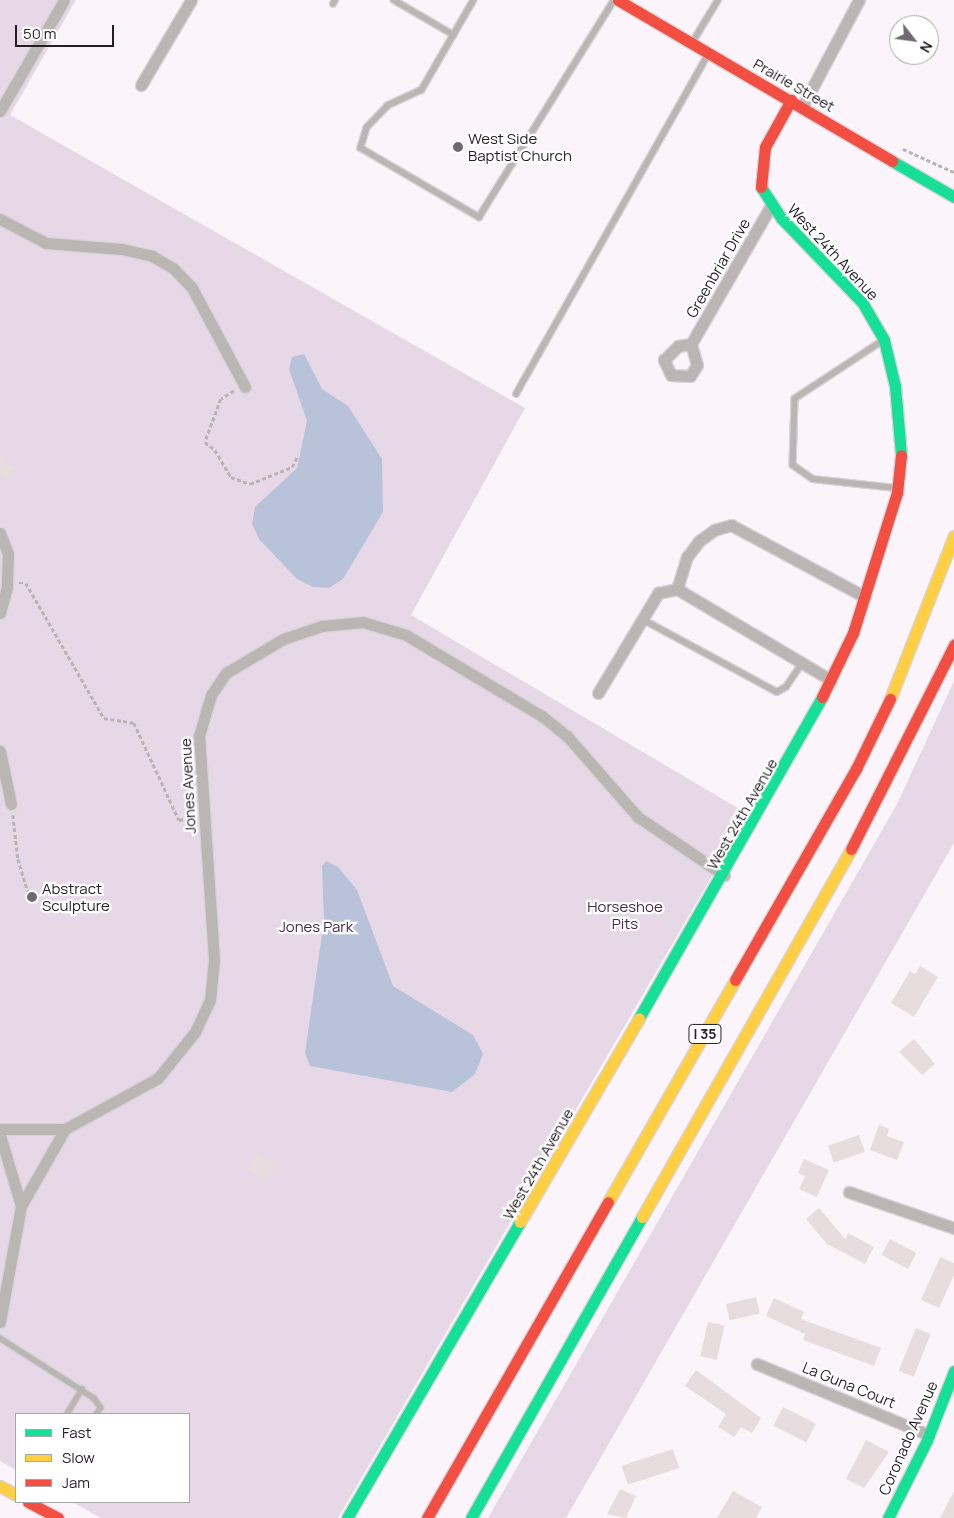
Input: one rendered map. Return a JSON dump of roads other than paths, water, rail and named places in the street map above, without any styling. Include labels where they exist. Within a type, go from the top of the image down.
[{"type":"main road","name":"Prairie Street","points":[[618,0],[802,106],[954,197]]},
{"type":"main road","name":"West 24th Avenue","points":[[347,1518],[724,875],[831,680],[865,597],[897,488],[903,441],[884,340],[862,302],[770,207],[762,192],[760,171],[765,147],[791,100]]},
{"type":"main road","name":"I 35","points":[[427,1518],[856,769],[892,694],[954,536]]},
{"type":"main road","name":"I 35","points":[[471,1518],[887,785],[954,645]]},
{"type":"main road","name":"Coronado Avenue","points":[[888,1518],[929,1435],[954,1371]]},
{"type":"main road","points":[[0,1486],[15,1494]]},
{"type":"main road","points":[[30,1503],[58,1518]]},
{"type":"street","points":[[0,111],[64,0]]},
{"type":"street","points":[[141,85],[190,0]]},
{"type":"street","points":[[802,106],[859,0]]},
{"type":"street","name":"Greenbriar Drive","points":[[691,344],[770,207]]},
{"type":"street","points":[[0,219],[46,243],[122,249],[152,256],[173,268],[192,288],[245,387]]},
{"type":"street","points":[[677,589],[688,557],[699,542],[714,530],[731,525],[865,597]]},
{"type":"street","points":[[0,533],[8,554],[7,583],[0,613]]},
{"type":"street","points":[[598,693],[641,618],[658,593],[677,589],[831,680]]},
{"type":"street","name":"Jones Avenue","points":[[65,1129],[158,1078],[182,1053],[210,1000],[214,960],[199,736],[211,695],[226,673],[283,639],[322,626],[363,622],[406,635],[542,716],[567,736],[638,817],[724,875]]},
{"type":"street","points":[[0,751],[11,804]]},
{"type":"street","points":[[0,1129],[65,1129],[21,1206],[0,1322]]},
{"type":"street","points":[[0,1135],[21,1206]]},
{"type":"street","points":[[849,1192],[954,1228]]},
{"type":"street","name":"La Guna Court","points":[[757,1364],[929,1435]]},
{"type":"lane","points":[[394,0],[454,35]]},
{"type":"lane","points":[[474,0],[422,90],[388,106],[367,128],[361,148],[479,217],[614,0]]},
{"type":"lane","points":[[692,43],[718,0]]},
{"type":"lane","points":[[516,394],[710,53]]},
{"type":"lane","points":[[884,340],[795,399],[793,465],[813,479],[897,488]]},
{"type":"lane","points":[[641,618],[777,692],[786,687],[802,663]]},
{"type":"lane","points":[[0,1338],[82,1389],[101,1408],[98,1413]]},
{"type":"lane","points":[[68,1413],[82,1389]]},
{"type":"water","points":[[304,354],[322,389],[348,406],[382,459],[383,512],[343,579],[329,588],[313,587],[297,579],[259,539],[252,524],[255,507],[297,468],[307,421],[289,369],[292,357]]},
{"type":"water","points":[[326,861],[338,867],[357,890],[393,986],[473,1035],[483,1054],[475,1074],[452,1092],[310,1066],[305,1053],[324,920],[322,866]]},
{"type":"place","name":"West Side Baptist Church","points":[[458,147]]},
{"type":"place","name":"Abstract Sculpture","points":[[32,897]]},
{"type":"park label","name":"Horseshoe Pits","points":[[625,914]]},
{"type":"park label","name":"Jones Park","points":[[316,927]]}]
